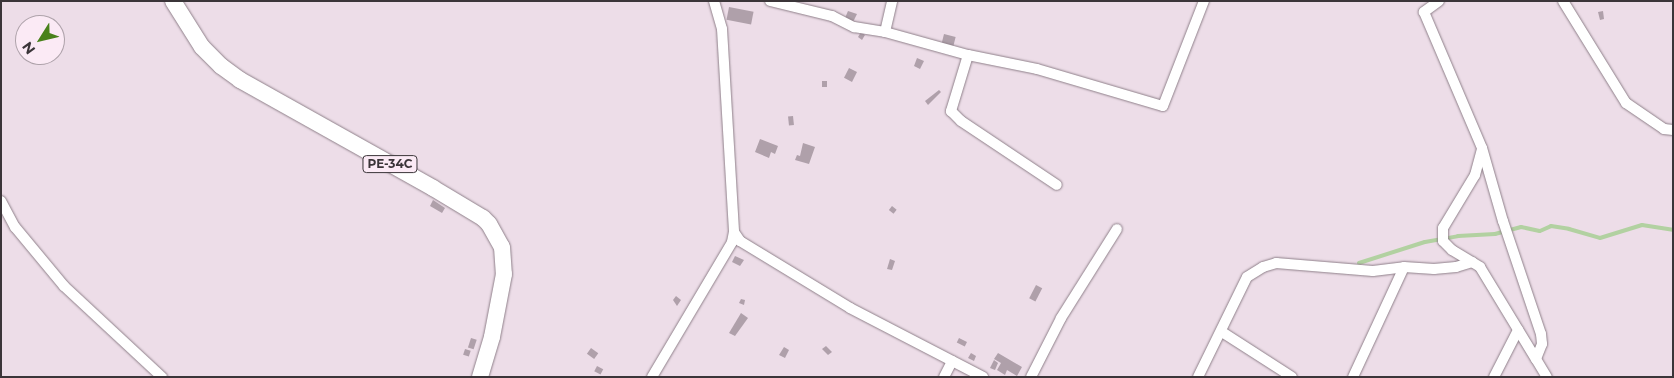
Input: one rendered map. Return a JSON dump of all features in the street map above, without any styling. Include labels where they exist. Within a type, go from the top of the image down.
[{"type":"main road","name":"PE-34C","points":[[173,1],[202,46],[221,66],[240,80],[434,188],[484,218],[489,224],[502,247],[504,274],[492,337],[480,377]]},
{"type":"street","points":[[652,377],[732,242],[734,232],[722,29],[716,4],[726,1]]},
{"type":"street","points":[[770,1],[832,16],[854,27],[885,32],[968,55],[1037,69],[1163,106],[1204,1]]},
{"type":"street","points":[[885,32],[892,1]]},
{"type":"street","points":[[1439,1],[1424,12],[1482,148],[1503,221],[1541,334],[1542,344],[1536,359]]},
{"type":"street","points":[[1563,1],[1626,103],[1664,129],[1673,130]]},
{"type":"street","points":[[968,55],[951,111],[961,121],[1057,185]]},
{"type":"street","points":[[1482,148],[1475,175],[1443,228],[1442,241],[1452,250],[1480,267],[1547,377]]},
{"type":"street","points":[[1,201],[15,227],[64,286],[162,377]]},
{"type":"street","points":[[1031,377],[1061,318],[1118,229]]},
{"type":"street","points":[[734,232],[740,241],[751,250],[825,294],[983,377]]},
{"type":"street","points":[[1198,377],[1222,332],[1247,277],[1262,267],[1276,263],[1373,271],[1404,267],[1434,269],[1456,267],[1472,262]]},
{"type":"street","points":[[1353,377],[1404,267]]},
{"type":"street","points":[[1494,377],[1518,330]]},
{"type":"street","points":[[1222,332],[1292,377]]},
{"type":"street","points":[[944,377],[952,361]]},
{"type":"building","points":[[729,7],[754,12],[751,25],[727,20]]},
{"type":"building","points":[[848,11],[857,14],[853,22],[845,18]]},
{"type":"building","points":[[1603,11],[1604,19],[1600,20],[1598,12]]},
{"type":"building","points":[[861,32],[865,35],[862,40],[858,37]]},
{"type":"building","points":[[944,34],[956,37],[953,47],[942,44]]},
{"type":"building","points":[[917,58],[924,61],[920,69],[914,66]]},
{"type":"building","points":[[849,68],[857,72],[852,82],[844,78]]},
{"type":"building","points":[[822,81],[827,81],[827,87],[822,87]]},
{"type":"building","points":[[939,90],[941,92],[928,105],[925,101]]},
{"type":"building","points":[[793,116],[794,125],[789,125],[788,117]]},
{"type":"building","points":[[760,139],[778,146],[775,154],[771,152],[769,158],[755,152]]},
{"type":"building","points":[[803,143],[815,147],[809,164],[795,160],[797,155],[800,156]]},
{"type":"building","points":[[433,200],[445,208],[442,213],[430,206]]},
{"type":"building","points":[[892,206],[897,210],[894,214],[889,210]]},
{"type":"building","points":[[735,256],[744,260],[740,266],[732,262]]},
{"type":"building","points":[[890,259],[895,261],[892,270],[887,269]]},
{"type":"building","points":[[1036,285],[1042,288],[1035,302],[1029,298]]},
{"type":"building","points":[[676,296],[681,300],[677,306],[673,300]]},
{"type":"building","points":[[741,299],[745,300],[744,305],[739,303]]},
{"type":"building","points":[[741,313],[748,318],[735,336],[729,333]]},
{"type":"building","points":[[471,338],[477,340],[474,349],[468,348]]},
{"type":"building","points":[[959,338],[967,342],[965,347],[957,342]]},
{"type":"building","points":[[826,346],[832,352],[828,355],[822,349]]},
{"type":"building","points":[[784,347],[789,350],[785,358],[779,355]]},
{"type":"building","points":[[591,348],[598,353],[594,359],[587,354]]},
{"type":"building","points":[[465,349],[471,351],[469,357],[463,355]]},
{"type":"building","points":[[971,353],[976,356],[974,361],[968,358]]},
{"type":"building","points":[[998,353],[1022,367],[1017,376],[1007,370],[1005,375],[997,370],[1001,363],[994,359]]},
{"type":"building","points":[[994,360],[998,363],[995,370],[990,368]]},
{"type":"building","points":[[597,366],[603,369],[601,375],[594,371]]},
{"type":"waterway","points":[[1359,263],[1425,242],[1458,236],[1495,234],[1521,227],[1540,231],[1551,226],[1600,238],[1642,225],[1673,230]]}]
